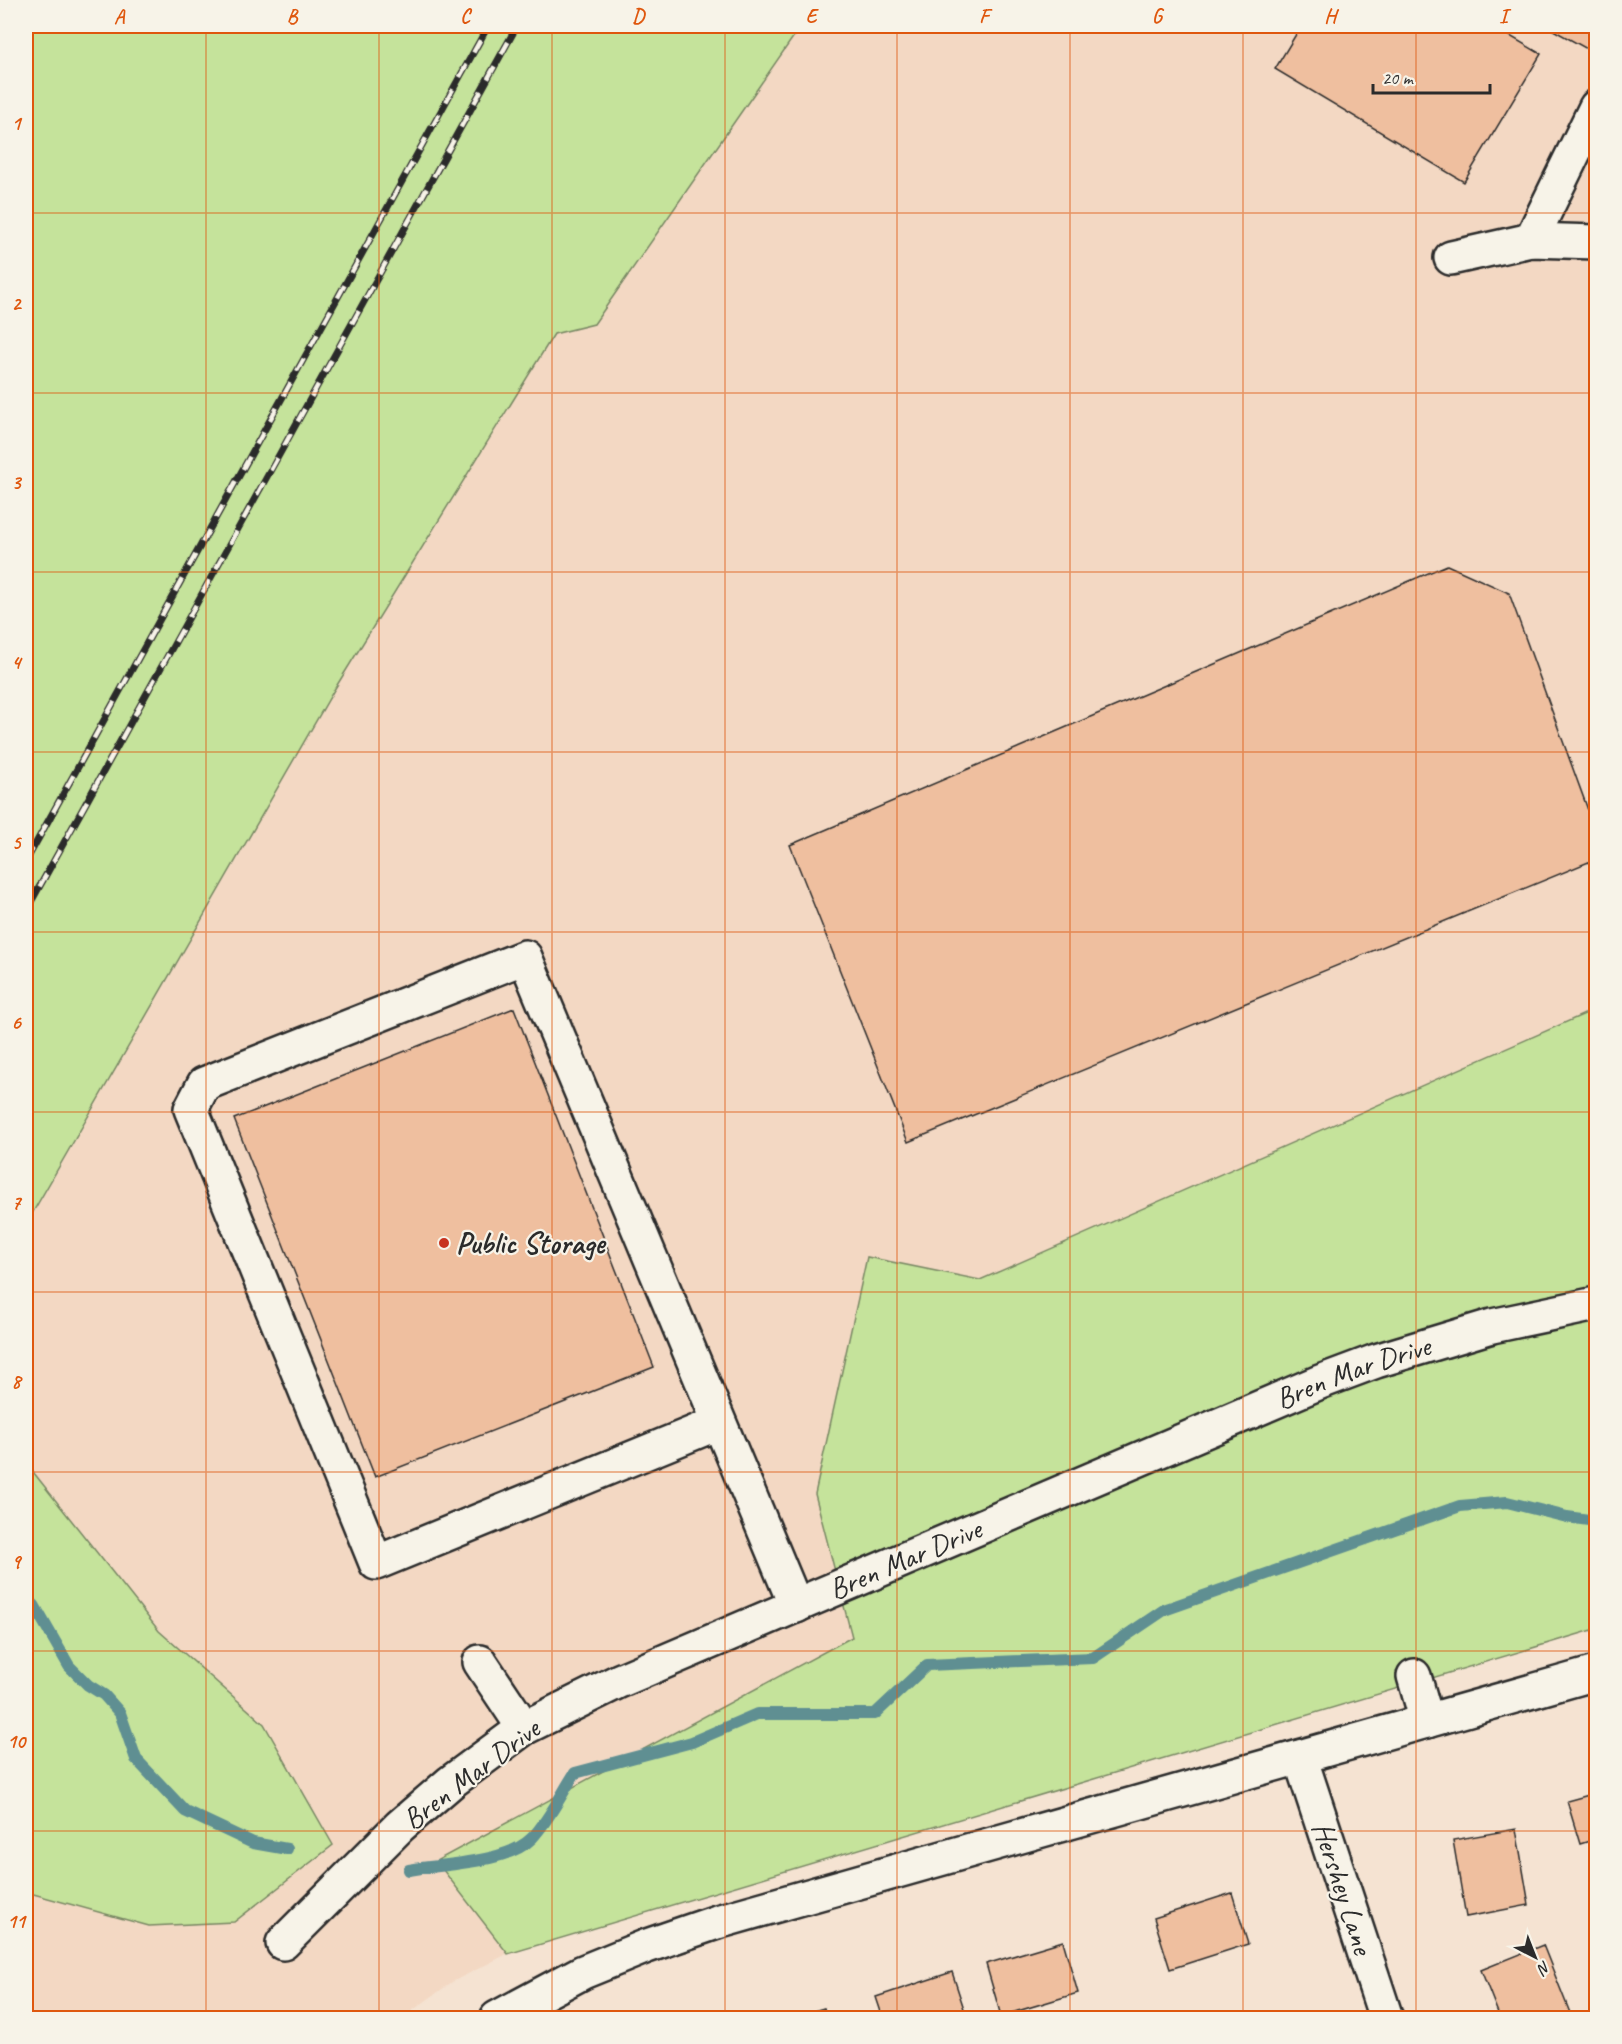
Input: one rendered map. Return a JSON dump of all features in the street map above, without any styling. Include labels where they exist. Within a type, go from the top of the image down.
[{"type":"street","points":[[1532,240],[1596,107]]},
{"type":"street","points":[[1451,258],[1532,240],[1596,242]]},
{"type":"street","points":[[718,1423],[375,1563],[191,1109],[204,1083],[525,957],[796,1606]]},
{"type":"street","name":"Bren Mar Drive","points":[[284,1942],[400,1826],[451,1782],[524,1728],[619,1681],[1320,1382],[1376,1361],[1492,1326],[1596,1304]]},
{"type":"street","points":[[480,1662],[524,1728]]},
{"type":"street","points":[[497,2019],[583,1972],[647,1946],[717,1922],[1596,1672]]},
{"type":"street","points":[[1414,1676],[1427,1721]]},
{"type":"street","name":"Hershey Lane","points":[[1300,1757],[1386,2019]]},
{"type":"shaded area","points":[[678,26],[1596,26],[1596,1611],[624,1895],[452,1982],[402,2018],[26,2018],[26,1191]]},
{"type":"green space","points":[[26,26],[801,26],[594,324],[554,334],[334,690],[26,1224]]},
{"type":"green space","points":[[1596,1009],[1596,1629],[508,1954],[436,1861],[852,1637],[815,1494],[867,1257],[980,1280]]},
{"type":"green space","points":[[26,1463],[159,1631],[264,1724],[333,1845],[234,1922],[149,1926],[26,1892]]},
{"type":"building","points":[[1301,26],[1493,26],[1541,54],[1464,182],[1275,69]]},
{"type":"building","points":[[1546,26],[1596,26],[1596,54]]},
{"type":"building","points":[[1447,565],[1509,593],[1596,832],[1596,859],[908,1142],[790,845]]},
{"type":"building","name":"Public Storage","points":[[514,1008],[654,1367],[375,1477],[234,1119]]},
{"type":"building","points":[[1596,1793],[1596,1839],[1580,1844],[1567,1801]]},
{"type":"building","points":[[1516,1829],[1529,1905],[1466,1917],[1453,1840]]},
{"type":"building","points":[[1232,1893],[1248,1944],[1170,1969],[1154,1918]]},
{"type":"building","points":[[1063,1941],[1078,1993],[1001,2016],[986,1964]]},
{"type":"building","points":[[1543,1945],[1572,2018],[1500,2018],[1481,1970]]},
{"type":"building","points":[[952,1972],[967,2018],[883,2018],[876,1997]]},
{"type":"building","points":[[824,2008],[827,2018],[790,2018]]},
{"type":"waterway","points":[[409,1870],[492,1858],[521,1846],[532,1838],[544,1823],[575,1773],[692,1742],[757,1714],[875,1714],[927,1665],[1093,1658],[1164,1610],[1460,1506],[1507,1502],[1567,1517],[1596,1521]]},
{"type":"waterway","points":[[26,1600],[34,1605],[69,1666],[88,1685],[104,1695],[120,1713],[136,1759],[185,1811],[253,1843],[287,1849]]},
{"type":"railway","points":[[26,861],[488,26]]},
{"type":"railway","points":[[26,911],[517,26]]},
{"type":"place","name":"Public Storage","points":[[444,1243]]}]
